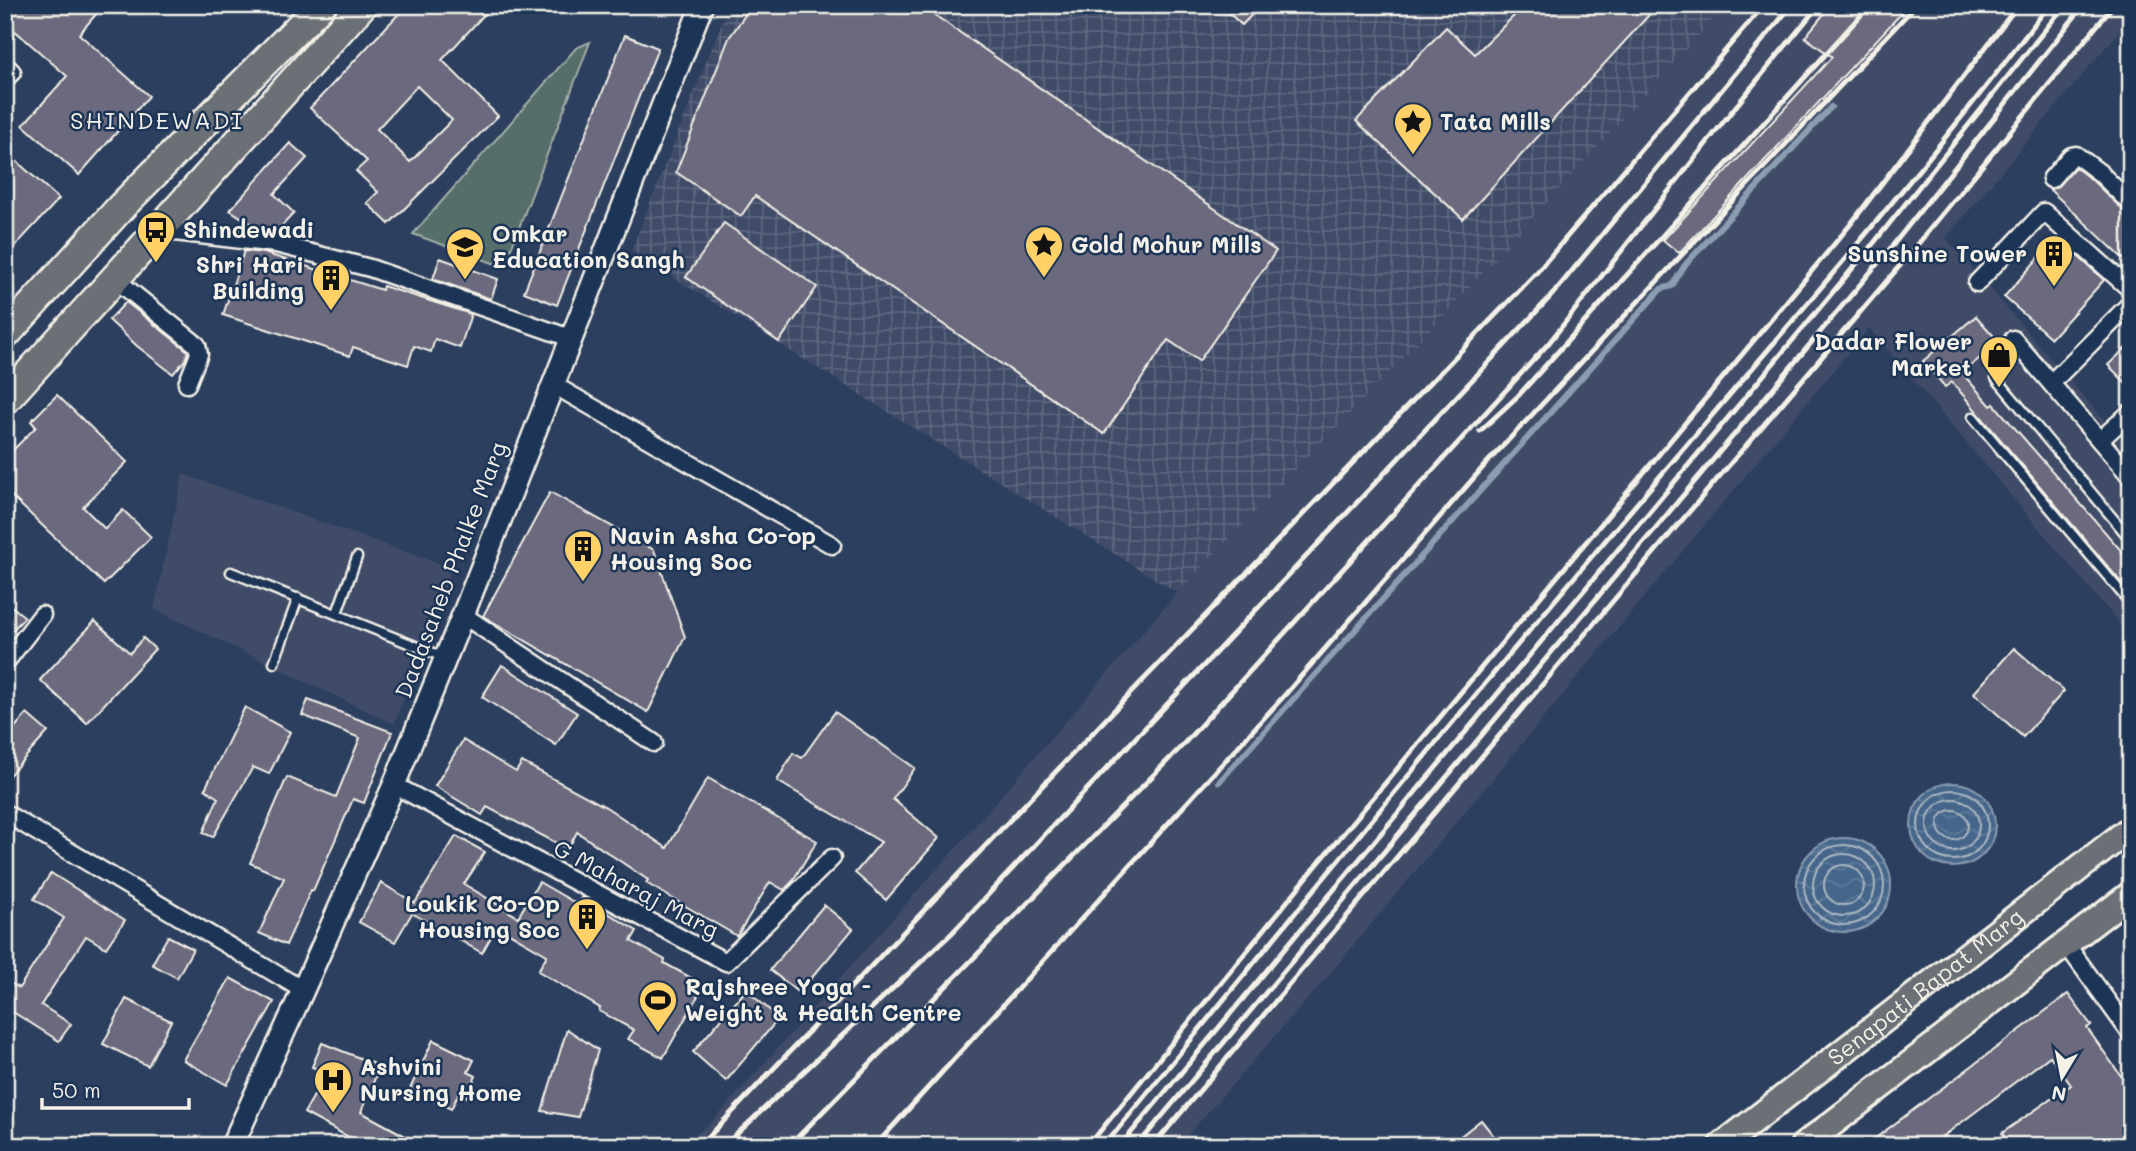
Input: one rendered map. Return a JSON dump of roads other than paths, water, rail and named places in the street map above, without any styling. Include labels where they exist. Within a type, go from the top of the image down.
[{"type":"highway","points":[[5,335],[122,206],[321,5]]},
{"type":"highway","points":[[5,400],[362,5]]},
{"type":"main road","name":"Senapati Bapat Marg","points":[[1721,1146],[2131,828]]},
{"type":"main road","points":[[1803,1146],[2131,894]]},
{"type":"street","name":"Dadasaheb Phalke Marg","points":[[232,1146],[394,785],[702,5]]},
{"type":"street","points":[[5,65],[12,72],[5,79]]},
{"type":"street","points":[[2051,179],[2071,156],[2076,155],[2100,173],[2131,204]]},
{"type":"street","points":[[1977,283],[2044,212],[2131,290]]},
{"type":"street","points":[[158,230],[276,244],[370,268],[570,338]]},
{"type":"street","points":[[115,279],[197,345],[199,354],[187,384]]},
{"type":"street","points":[[2051,383],[2131,303]]},
{"type":"street","points":[[2013,339],[2131,477]]},
{"type":"street","points":[[552,384],[832,545]]},
{"type":"street","points":[[2100,440],[2131,412]]},
{"type":"street","points":[[5,663],[42,615]]},
{"type":"street","points":[[463,615],[654,743]]},
{"type":"street","name":"G Maharaj Marg","points":[[394,785],[726,962],[832,859]]},
{"type":"street","points":[[5,813],[303,990]]},
{"type":"street","points":[[2066,944],[2131,1034]]},
{"type":"lane","points":[[1996,378],[2131,540]]},
{"type":"lane","points":[[1973,417],[2131,604]]},
{"type":"lane","points":[[337,613],[358,557]]},
{"type":"lane","points":[[231,572],[446,658]]},
{"type":"lane","points":[[274,663],[298,598]]},
{"type":"water","points":[[1953,783],[1969,786],[1983,795],[1992,809],[1995,825],[1992,841],[1983,855],[1969,864],[1953,867],[1937,864],[1923,855],[1914,841],[1911,825],[1914,809],[1923,795],[1937,786]]},
{"type":"water","points":[[1844,838],[1862,842],[1877,852],[1887,867],[1891,885],[1887,903],[1877,918],[1862,928],[1844,932],[1826,928],[1811,918],[1801,903],[1797,885],[1801,867],[1811,852],[1826,842]]},
{"type":"waterway","points":[[1219,782],[1661,289],[1672,286],[1685,265],[1831,107]]},
{"type":"railway","points":[[700,1146],[1122,702],[1537,272],[1764,5]]},
{"type":"railway","points":[[724,1146],[952,933],[1552,295],[1792,5]]},
{"type":"railway","points":[[789,1146],[1179,749],[1548,344],[1819,5]]},
{"type":"railway","points":[[1480,431],[1518,396],[1870,5]]},
{"type":"railway","points":[[875,1146],[1283,697],[1485,465],[1916,5]]},
{"type":"railway","points":[[1088,1146],[1312,871],[1850,225],[2018,5]]},
{"type":"railway","points":[[1104,1146],[1466,706],[1938,147],[2049,5]]},
{"type":"railway","points":[[1120,1146],[1873,244],[2065,5]]},
{"type":"railway","points":[[1137,1146],[1889,250],[2084,5]]},
{"type":"railway","points":[[1153,1146],[1903,262],[2114,5]]},
{"type":"place","name":"Tata Mills","points":[[1413,156]]},
{"type":"place","name":"Shindewadi","points":[[156,264]]},
{"type":"place","name":"Gold Mohur Mills","points":[[1044,279]]},
{"type":"place","name":"Omkar Education Sangh","points":[[465,281]]},
{"type":"place","name":"Sunshine Tower","points":[[2054,288]]},
{"type":"place","name":"Shri Hari Building","points":[[331,312]]},
{"type":"place","name":"Dadar Flower Market","points":[[1999,389]]},
{"type":"place","name":"Navin Asha Co-op Housing Soc","points":[[583,583]]},
{"type":"place","name":"Loukik Co-Op Housing Soc","points":[[587,951]]},
{"type":"place","name":"Rajshree Yoga - Weight & Health Centre","points":[[658,1034]]},
{"type":"place","name":"Ashvini Nursing Home","points":[[333,1114]]},
{"type":"district","name":"SHINDEWADI","points":[[157,121]]}]
